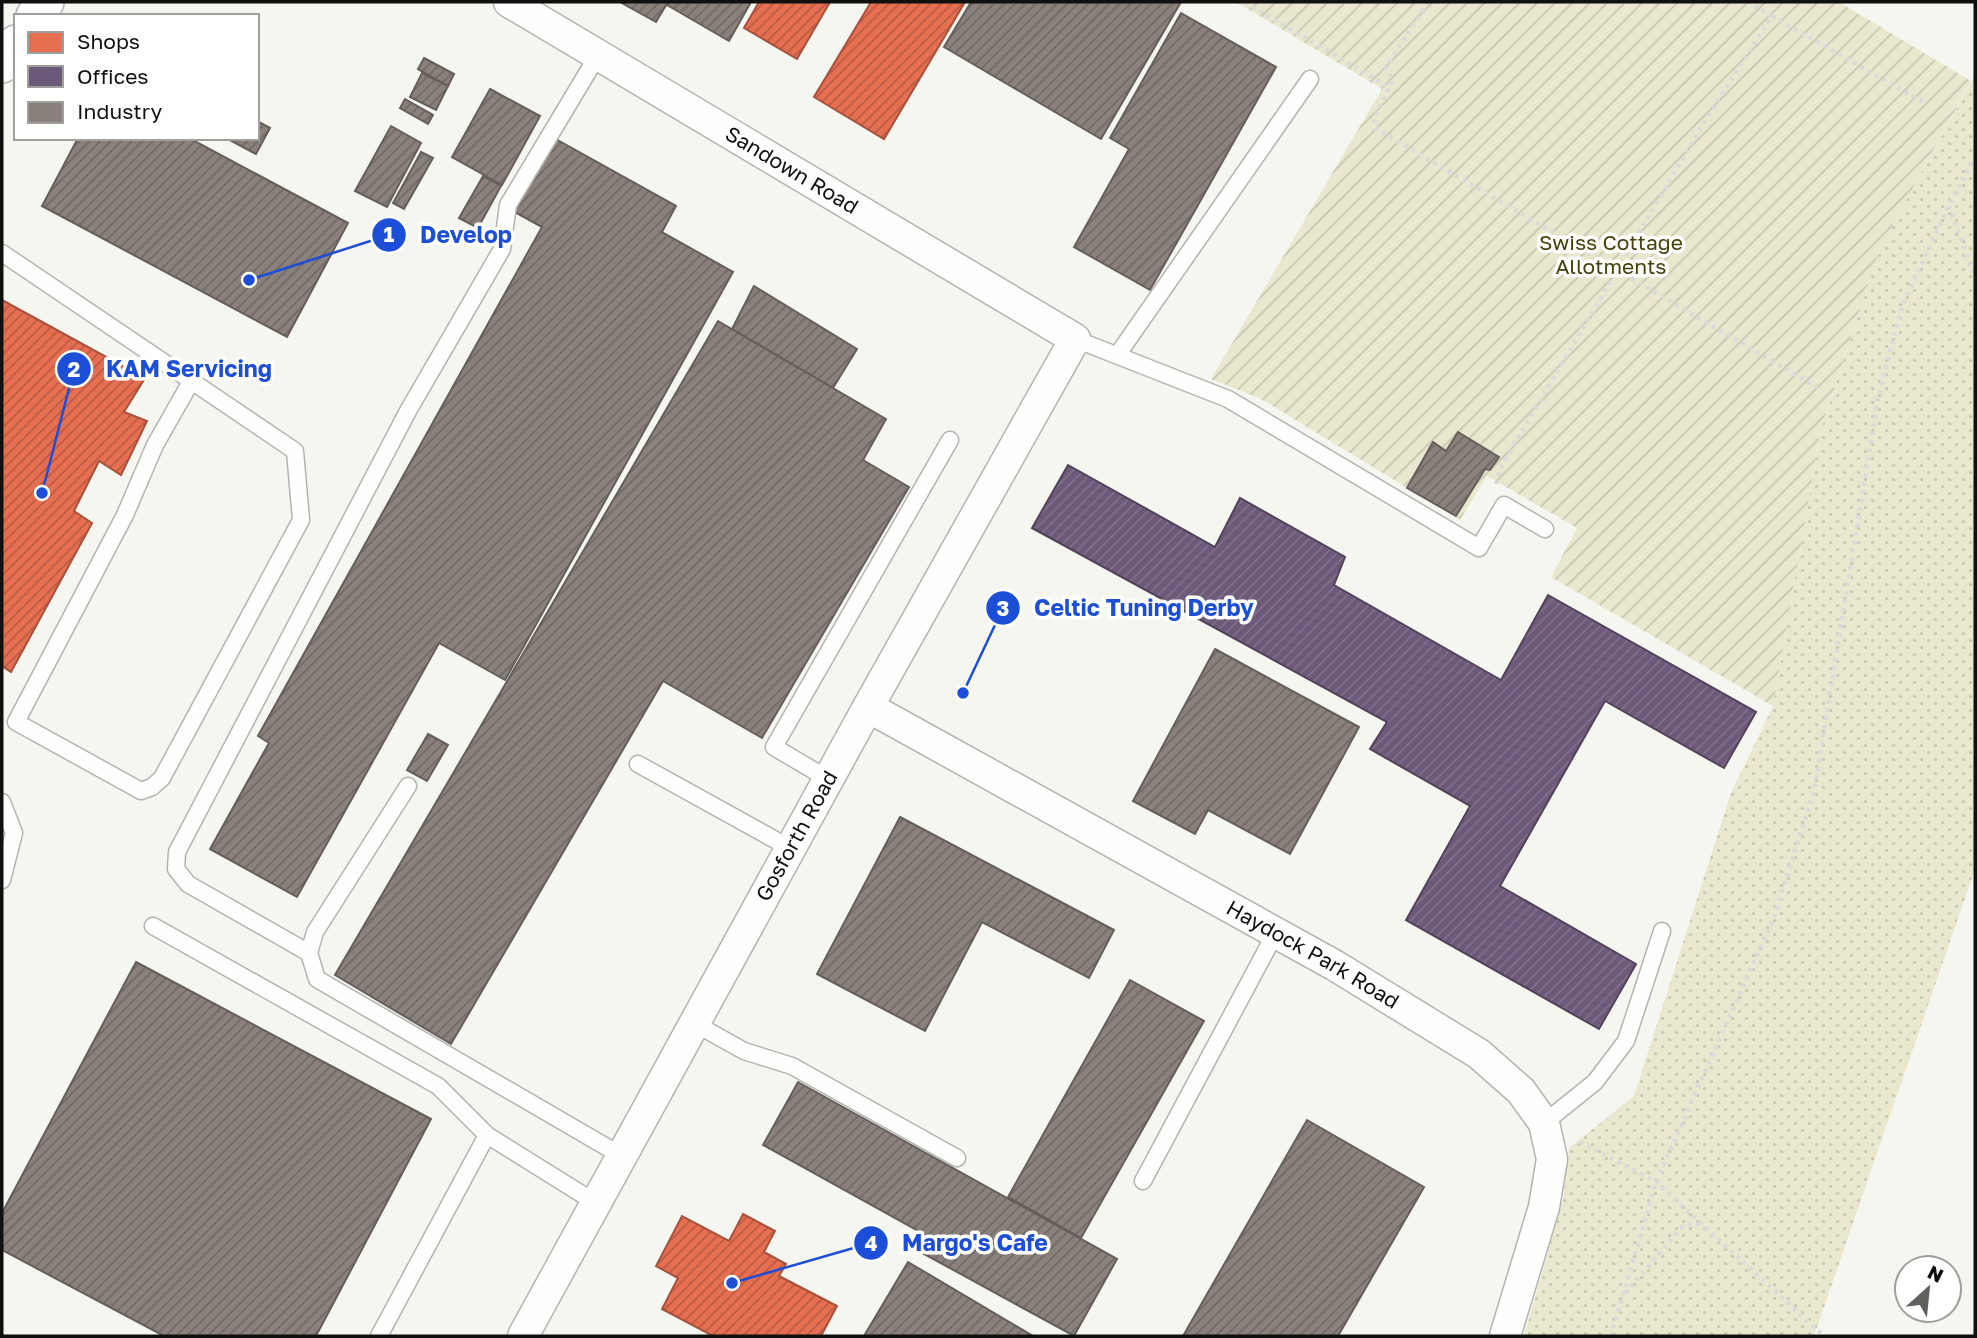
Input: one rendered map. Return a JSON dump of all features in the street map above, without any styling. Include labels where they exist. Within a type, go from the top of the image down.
[{"type":"street","name":"Sandown Road","points":[[509,2],[1075,339]]},
{"type":"street","points":[[2,64],[14,47]]},
{"type":"street","name":"Gosforth Road","points":[[523,1336],[828,779],[1075,339]]},
{"type":"street","name":"Haydock Park Road","points":[[868,707],[1276,932],[1479,1054],[1521,1091],[1544,1123],[1552,1159],[1544,1207],[1505,1336]]},
{"type":"lane","points":[[309,954],[188,884],[176,869],[177,852],[408,411],[502,249],[508,205],[598,55]]},
{"type":"lane","points":[[1118,354],[1310,79]]},
{"type":"lane","points":[[2,253],[192,380],[295,452],[301,520],[162,778],[152,788],[141,791],[16,722],[119,527],[155,445],[192,380]]},
{"type":"lane","points":[[1075,339],[1228,399],[1479,548],[1504,505],[1545,529]]},
{"type":"lane","points":[[828,779],[774,747],[950,440]]},
{"type":"lane","points":[[638,764],[790,848]]},
{"type":"lane","points":[[408,786],[315,932],[309,954],[317,979],[622,1156]]},
{"type":"lane","points":[[2,802],[14,833],[2,880]]},
{"type":"lane","points":[[153,926],[438,1086],[486,1135],[596,1203]]},
{"type":"lane","points":[[1544,1123],[1595,1082],[1626,1041],[1662,931]]},
{"type":"lane","points":[[1143,1181],[1276,932]]},
{"type":"lane","points":[[694,1023],[744,1051],[792,1066],[957,1158]]},
{"type":"lane","points":[[379,1336],[486,1135]]},
{"type":"path","points":[[1245,2],[1389,88]]},
{"type":"path","points":[[1428,2],[1386,67],[1393,80],[1374,119],[1375,128],[1381,134],[1818,388]]},
{"type":"path","points":[[1748,2],[1923,103]]},
{"type":"path","points":[[1504,505],[1493,491],[1501,467],[1616,271],[1772,16]]},
{"type":"path","points":[[1611,1336],[1656,1182],[1774,917],[1814,792],[1878,398],[1902,306],[1949,205],[1975,157]]},
{"type":"path","points":[[1949,205],[1975,278]]},
{"type":"path","points":[[1544,1123],[1656,1182],[1824,1336]]},
{"type":"path","points":[[1625,1293],[1683,1226],[1693,1223],[1707,1227]]},
{"type":"green space","name":"Swiss Cottage Allotments","points":[[1236,2],[1839,2],[1971,81],[1880,248],[1821,429],[1773,706],[1551,577],[1577,528],[1487,476],[1460,520],[1261,399],[1211,379],[1382,89]]},
{"type":"green space","points":[[1975,75],[1975,869],[1814,1336],[1524,1336],[1563,1200],[1569,1148],[1634,1096],[1731,793],[1773,706],[1821,430],[1880,248]]},
{"type":"building: Shops","points":[[759,2],[830,2],[797,59],[744,28]]},
{"type":"building: Shops","points":[[871,2],[965,2],[884,139],[814,97]]},
{"type":"building: Shops","points":[[2,300],[145,378],[124,412],[147,421],[121,475],[99,461],[74,511],[92,523],[11,672],[2,666]]},
{"type":"building: Shops","points":[[743,1214],[775,1231],[764,1252],[786,1264],[779,1276],[837,1306],[821,1336],[713,1336],[662,1309],[678,1278],[656,1266],[682,1216],[729,1241]]},
{"type":"building: Offices","points":[[1068,465],[1215,547],[1240,498],[1345,557],[1334,585],[1501,680],[1548,595],[1756,712],[1724,768],[1605,701],[1500,886],[1636,964],[1599,1029],[1406,920],[1470,806],[1370,749],[1387,722],[1032,528]]},
{"type":"building: Industry","points":[[620,2],[668,2],[656,22]]},
{"type":"building: Industry","points":[[669,2],[751,2],[729,41],[667,5]]},
{"type":"building: Industry","points":[[971,2],[1181,2],[1101,139],[944,47]]},
{"type":"building: Industry","points":[[1181,13],[1276,67],[1150,290],[1074,247],[1129,149],[1110,138]]},
{"type":"building: Industry","points":[[424,58],[454,74],[448,86],[418,69]]},
{"type":"building: Industry","points":[[422,73],[448,86],[436,110],[410,97]]},
{"type":"building: Industry","points":[[490,89],[540,116],[502,185],[452,157]]},
{"type":"building: Industry","points":[[405,99],[433,115],[428,124],[400,108]]},
{"type":"building: Industry","points":[[259,122],[270,128],[256,154],[230,140],[259,140]]},
{"type":"building: Industry","points":[[391,126],[421,143],[387,207],[355,191]]},
{"type":"building: Industry","points":[[554,138],[676,206],[662,232],[733,272],[505,680],[439,643],[297,897],[210,849],[269,743],[258,736],[542,227],[513,211]]},
{"type":"building: Industry","points":[[77,140],[193,140],[348,223],[287,337],[42,206]]},
{"type":"building: Industry","points":[[421,152],[433,158],[404,209],[393,203]]},
{"type":"building: Industry","points":[[483,176],[501,186],[478,228],[459,218]]},
{"type":"building: Industry","points":[[754,286],[857,349],[833,388],[732,329]]},
{"type":"building: Industry","points":[[718,321],[886,419],[863,460],[909,487],[762,738],[663,681],[451,1044],[335,975]]},
{"type":"building: Industry","points":[[1458,432],[1499,457],[1490,470],[1485,469],[1456,516],[1407,488],[1433,442],[1446,451]]},
{"type":"building: Industry","points":[[1215,649],[1359,727],[1290,854],[1208,810],[1195,834],[1133,801]]},
{"type":"building: Industry","points":[[428,734],[448,745],[427,781],[407,770]]},
{"type":"building: Industry","points":[[900,817],[1114,930],[1089,978],[982,922],[925,1031],[817,974]]},
{"type":"building: Industry","points":[[136,962],[431,1119],[316,1336],[164,1336],[2,1250],[2,1213]]},
{"type":"building: Industry","points":[[1130,980],[1204,1021],[1081,1238],[1008,1197]]},
{"type":"building: Industry","points":[[798,1082],[1117,1259],[1074,1336],[915,1249],[924,1234],[763,1145]]},
{"type":"building: Industry","points":[[1307,1120],[1424,1187],[1338,1336],[1183,1336]]},
{"type":"building: Industry","points":[[908,1262],[1033,1336],[864,1336]]},
{"type":"place","name":"Develop","points":[[249,280]]},
{"type":"place","name":"KAM Servicing","points":[[42,493]]},
{"type":"place","name":"Celtic Tuning Derby","points":[[963,693]]},
{"type":"place","name":"Margo's Cafe","points":[[732,1283]]}]
